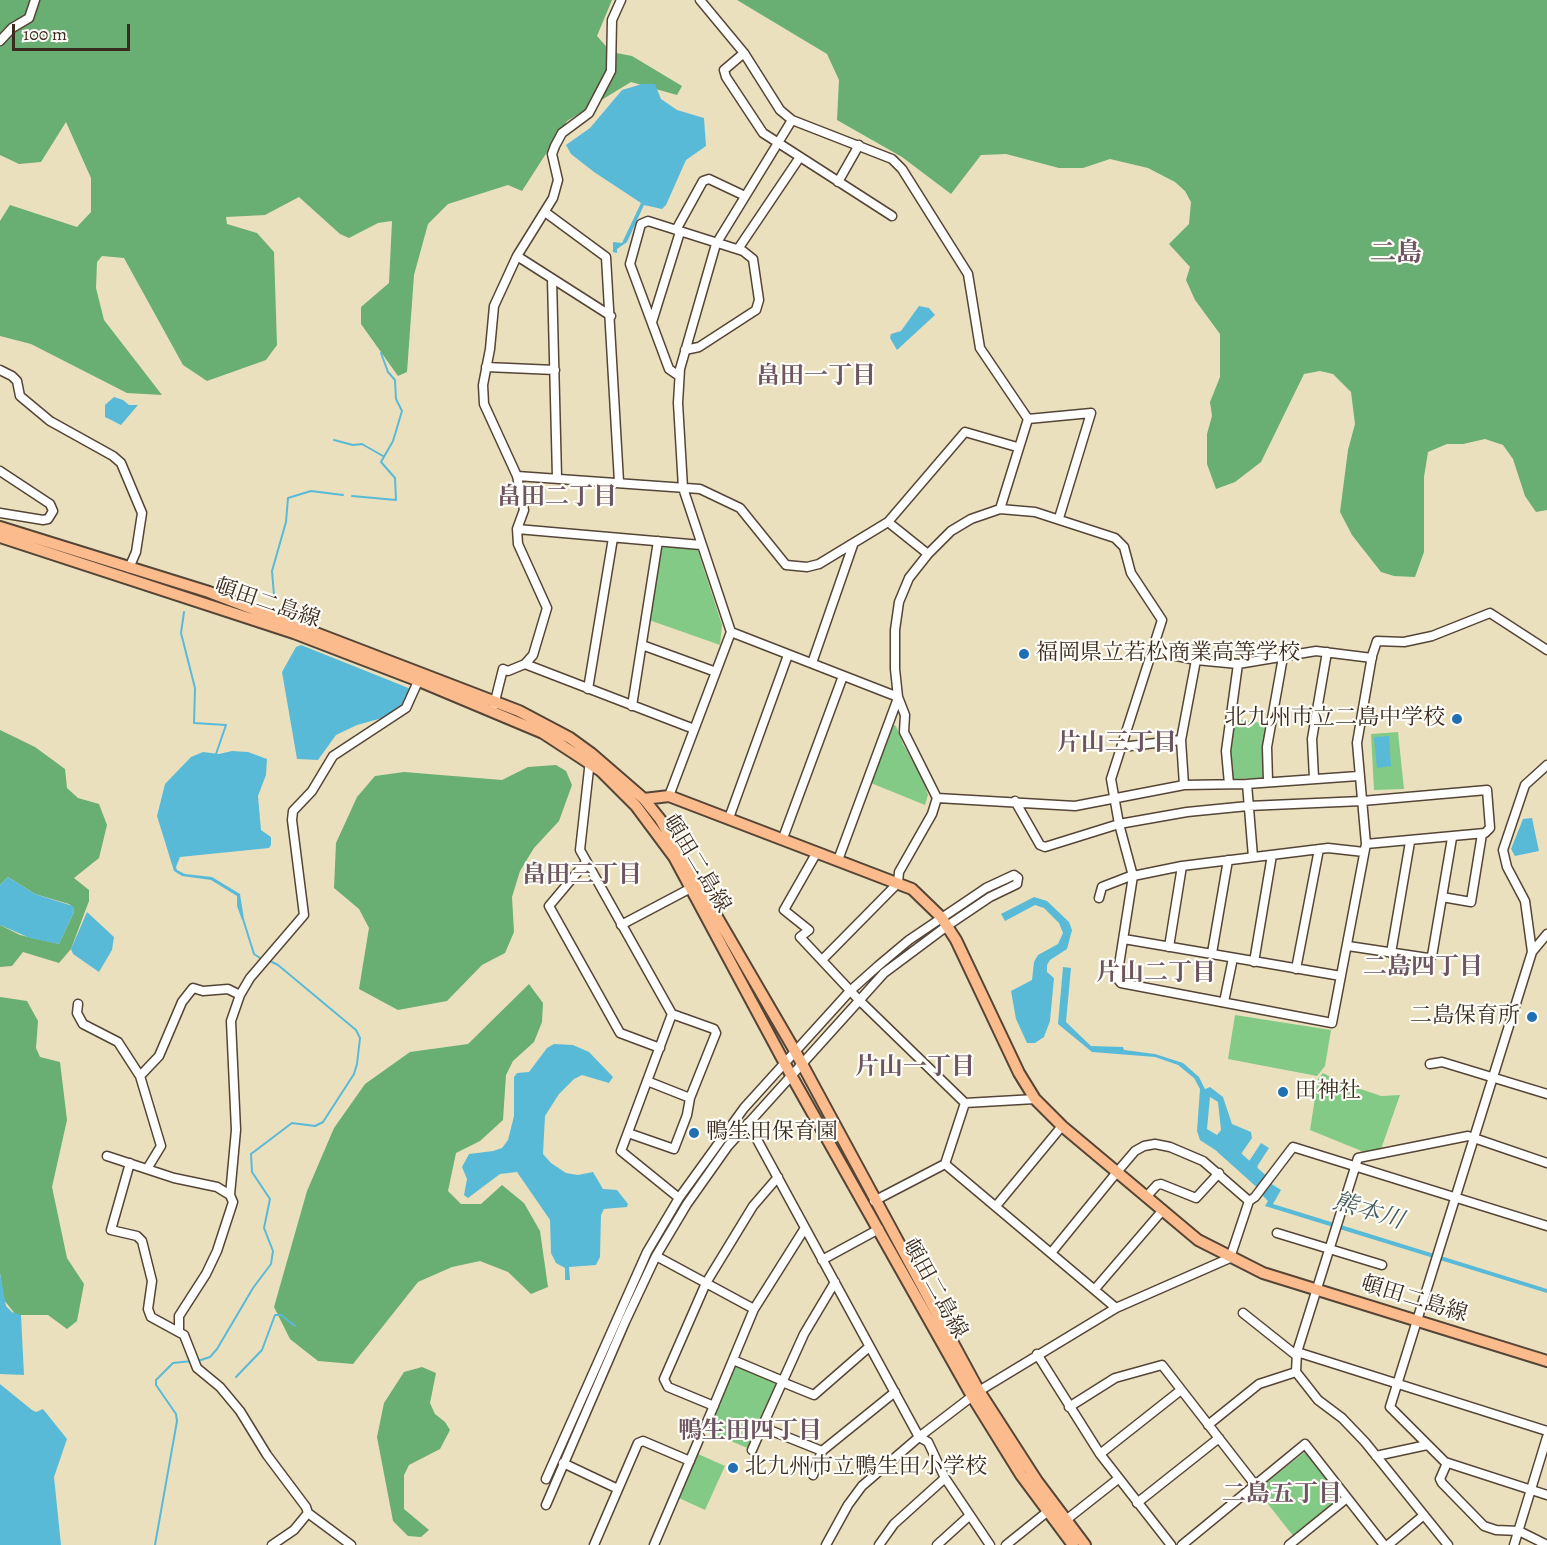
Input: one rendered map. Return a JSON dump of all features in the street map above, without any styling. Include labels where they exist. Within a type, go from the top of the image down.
[{"type":"main road","name":"頓田二島線","points":[[0,526],[209,592],[493,706],[590,758],[644,799],[660,819],[795,1051],[976,1393],[1037,1482],[1085,1545]]},
{"type":"main road","name":"頓田二島線","points":[[0,537],[294,633],[420,677]]},
{"type":"main road","name":"頓田二島線","points":[[590,758],[636,806],[674,856],[790,1075],[879,1229],[1047,1512],[1073,1545]]},
{"type":"main road","name":"頓田二島線","points":[[644,799],[669,796],[912,889],[944,922],[956,940],[1019,1072],[1035,1099],[1062,1126],[1198,1240],[1263,1273],[1547,1361]]},
{"type":"street","points":[[0,41],[12,28],[29,18],[35,0]]},
{"type":"street","points":[[493,706],[503,669],[508,671],[525,664],[533,655],[547,608],[519,544],[517,529],[524,510],[517,476],[484,405],[486,367],[494,306],[518,256],[545,212],[558,180],[552,154],[555,146],[562,133],[589,113],[611,71],[612,20],[621,0]]},
{"type":"street","points":[[700,0],[744,53],[780,110],[792,120],[892,159],[902,169],[968,274],[980,348],[1028,419]]},
{"type":"street","points":[[744,53],[724,70],[726,77],[763,133],[892,216]]},
{"type":"street","points":[[669,796],[731,632],[683,488],[679,375],[716,244],[792,120]]},
{"type":"street","points":[[838,182],[859,145]]},
{"type":"street","points":[[738,249],[800,158]]},
{"type":"street","points":[[652,322],[678,231],[703,181],[709,179],[745,196]]},
{"type":"street","points":[[545,212],[606,257],[619,482]]},
{"type":"street","points":[[679,375],[669,369],[630,264],[641,224],[648,221],[738,249],[753,259],[759,306],[699,347],[685,350]]},
{"type":"street","points":[[518,256],[611,316]]},
{"type":"street","points":[[552,279],[557,477]]},
{"type":"street","points":[[486,367],[555,370]]},
{"type":"street","points":[[0,370],[17,381],[20,396],[50,421],[113,456],[121,463],[142,513],[136,552],[129,568]]},
{"type":"street","points":[[1028,419],[1091,413],[1059,518]]},
{"type":"street","points":[[1000,509],[1017,447],[1028,419]]},
{"type":"street","points":[[517,476],[557,477],[700,489],[740,508],[786,565],[807,567],[819,564],[888,522],[965,432],[1017,447]]},
{"type":"street","points":[[0,471],[50,504],[53,511],[48,519],[44,520],[0,513]]},
{"type":"street","points":[[823,959],[898,883],[899,872],[932,814],[937,798],[904,732],[904,715],[898,697],[895,647],[899,602],[909,578],[928,554],[951,531],[971,519],[1000,509],[1035,512],[1115,538],[1124,547],[1131,573],[1162,620],[1112,779],[1117,797],[1119,824],[1133,876],[1117,978],[1121,983],[1332,1023],[1365,848],[1357,743],[1377,641],[1404,642],[1432,636],[1490,613],[1547,650]]},
{"type":"street","points":[[888,522],[928,554]]},
{"type":"street","points":[[517,529],[701,545]]},
{"type":"street","points":[[588,689],[613,538]]},
{"type":"street","points":[[632,706],[658,541]]},
{"type":"street","points":[[812,663],[853,544]]},
{"type":"street","points":[[731,632],[898,697]]},
{"type":"street","points":[[642,645],[716,672]]},
{"type":"street","points":[[1153,651],[1196,660],[1238,664],[1327,651],[1372,658]]},
{"type":"street","points":[[1314,778],[1312,739],[1327,651]]},
{"type":"street","points":[[729,818],[788,655]]},
{"type":"street","points":[[1268,781],[1267,747],[1283,657]]},
{"type":"street","points":[[1184,785],[1181,740],[1196,660]]},
{"type":"street","points":[[525,664],[694,729]]},
{"type":"street","points":[[1228,784],[1226,751],[1238,664]]},
{"type":"street","points":[[783,838],[843,676]]},
{"type":"street","points":[[179,1330],[179,1316],[206,1274],[217,1251],[233,1203],[230,1195],[236,1130],[231,1021],[240,995],[250,978],[304,915],[292,820],[293,811],[312,791],[333,756],[386,724],[406,708],[420,677]]},
{"type":"street","points":[[838,860],[898,697]]},
{"type":"street","points":[[1122,747],[1181,740]]},
{"type":"street","points":[[590,758],[580,850],[672,1014],[714,1029],[716,1034],[690,1098],[687,1115],[674,1149],[628,1133]]},
{"type":"street","points":[[1532,952],[1526,901],[1507,867],[1503,850],[1526,784],[1547,765]]},
{"type":"street","points":[[937,798],[1074,806],[1184,785],[1247,784],[1358,776]]},
{"type":"street","points":[[1247,784],[1253,856]]},
{"type":"street","points":[[1015,801],[1041,845],[1045,847],[1119,824],[1187,812],[1248,806],[1362,801],[1487,790],[1490,828],[1482,834],[1365,848],[1319,849],[1253,856],[1182,866],[1133,876],[1101,887],[1099,898]]},
{"type":"street","points":[[1442,897],[1471,902],[1482,834]]},
{"type":"street","points":[[1348,946],[1428,958],[1432,956],[1452,838]]},
{"type":"street","points":[[1391,953],[1410,842]]},
{"type":"street","points":[[1296,969],[1319,849]]},
{"type":"street","points":[[817,852],[784,910],[809,930],[800,937],[823,959],[850,991],[965,1103],[1035,1099]]},
{"type":"street","points":[[1254,962],[1272,855]]},
{"type":"street","points":[[1212,953],[1228,860]]},
{"type":"street","points":[[586,862],[549,906],[620,1033],[660,1048]]},
{"type":"street","points":[[1169,946],[1182,866]]},
{"type":"street","points":[[546,1479],[587,1381],[647,1252],[679,1198],[744,1108],[850,991],[909,940],[944,922],[990,897],[1017,884],[1018,878],[1014,875],[1008,876],[944,922],[884,973],[728,1146],[687,1204],[656,1256],[546,1505]]},
{"type":"street","points":[[621,926],[691,888]]},
{"type":"street","points":[[1547,934],[1532,952],[1389,1407],[1446,1463],[1547,1495]]},
{"type":"street","points":[[1124,939],[1341,976]]},
{"type":"street","points":[[1224,1002],[1233,958]]},
{"type":"street","points":[[140,1076],[159,1056],[182,1002],[193,988],[203,991],[228,989],[240,995]]},
{"type":"street","points":[[78,1004],[77,1013],[83,1024],[118,1042],[137,1068],[161,1146],[147,1168]]},
{"type":"street","points":[[672,1014],[621,1151],[679,1198]]},
{"type":"street","points":[[1430,1064],[1442,1062],[1547,1094]]},
{"type":"street","points":[[647,1082],[690,1098]]},
{"type":"street","points":[[874,1201],[945,1164],[965,1103]]},
{"type":"street","points":[[748,1123],[919,1437],[928,1442],[945,1478],[990,1545]]},
{"type":"street","points":[[996,1206],[1062,1126]]},
{"type":"street","points":[[1448,1545],[1342,1418],[1318,1400],[1296,1372],[1297,1354],[1358,1158],[1468,1136],[1547,1163]]},
{"type":"street","points":[[1051,1253],[1136,1151],[1155,1144],[1186,1153],[1219,1173],[1249,1201]]},
{"type":"street","points":[[839,1545],[827,1542],[848,1505],[862,1486],[919,1437],[976,1393],[1116,1308],[1230,1258],[1249,1201],[1255,1197],[1293,1147],[1547,1226]]},
{"type":"street","points":[[107,1156],[209,1185],[230,1195]]},
{"type":"street","points":[[130,1163],[111,1230],[137,1236],[142,1241],[152,1281],[148,1309],[151,1317],[179,1330],[187,1341],[197,1368],[220,1388],[240,1412],[308,1513],[351,1545]]},
{"type":"street","points":[[945,1164],[1116,1308]]},
{"type":"street","points":[[1146,1197],[1157,1185],[1161,1184],[1196,1198],[1219,1173]]},
{"type":"street","points":[[714,1406],[668,1387],[664,1379],[706,1283],[753,1206],[778,1177]]},
{"type":"street","points":[[1095,1289],[1162,1211]]},
{"type":"street","points":[[705,1427],[754,1309],[805,1228]]},
{"type":"street","points":[[822,1260],[879,1229]]},
{"type":"street","points":[[1277,1233],[1382,1265]]},
{"type":"street","points":[[656,1256],[754,1309]]},
{"type":"street","points":[[752,1450],[804,1334],[835,1282]]},
{"type":"street","points":[[1242,1312],[1297,1354],[1547,1431]]},
{"type":"street","points":[[733,1360],[814,1395],[869,1347]]},
{"type":"street","points":[[1037,1354],[1100,1454],[1171,1545]]},
{"type":"street","points":[[1069,1407],[1115,1378],[1162,1365],[1256,1486]]},
{"type":"street","points":[[1208,1425],[1259,1384],[1296,1372]]},
{"type":"street","points":[[1100,1454],[1181,1390]]},
{"type":"street","points":[[813,1475],[822,1451],[895,1392]]},
{"type":"street","points":[[762,1427],[822,1451]]},
{"type":"street","points":[[654,1545],[700,1437]]},
{"type":"street","points":[[1514,1545],[1547,1437]]},
{"type":"street","points":[[1137,1503],[1219,1438]]},
{"type":"street","points":[[594,1545],[638,1443],[644,1441],[690,1461]]},
{"type":"street","points":[[1182,1545],[1305,1444],[1386,1545],[1424,1515]]},
{"type":"street","points":[[1376,1456],[1427,1444]]},
{"type":"street","points":[[563,1463],[618,1489]]},
{"type":"street","points":[[1446,1463],[1442,1483],[1479,1522],[1489,1529],[1519,1531],[1547,1545]]},
{"type":"street","points":[[879,1545],[894,1524],[945,1478]]},
{"type":"street","points":[[1066,1520],[1118,1479]]},
{"type":"street","points":[[1289,1545],[1347,1498]]},
{"type":"street","points":[[1006,1545],[1047,1512]]},
{"type":"street","points":[[272,1545],[294,1530],[308,1513]]},
{"type":"street","points":[[937,1545],[969,1516]]},
{"type":"green space","points":[[0,0],[612,0],[597,36],[611,52],[632,56],[682,86],[677,95],[631,82],[567,121],[522,191],[508,185],[448,204],[428,224],[414,275],[407,372],[398,376],[361,324],[361,307],[389,283],[392,221],[378,223],[349,238],[340,234],[299,197],[265,215],[226,217],[227,224],[257,233],[274,252],[277,345],[266,360],[207,381],[183,365],[124,258],[102,256],[97,262],[96,288],[104,320],[162,395],[127,393],[31,344],[0,336],[0,221],[10,205],[77,227],[91,212],[91,178],[66,122],[41,162],[19,164],[0,155]]},
{"type":"green space","points":[[737,0],[1547,0],[1547,510],[1536,512],[1525,496],[1513,459],[1503,445],[1485,439],[1463,444],[1447,444],[1428,452],[1424,477],[1424,552],[1415,577],[1394,576],[1381,572],[1352,535],[1340,512],[1348,450],[1355,424],[1351,392],[1333,374],[1320,371],[1304,374],[1261,462],[1235,482],[1216,489],[1207,464],[1207,434],[1212,416],[1210,402],[1220,377],[1220,334],[1195,300],[1186,280],[1190,267],[1169,244],[1189,224],[1191,202],[1185,191],[1175,182],[1148,168],[1110,159],[1083,168],[1059,168],[1006,154],[981,155],[951,194],[902,157],[837,120],[839,80],[827,54]]},
{"type":"green space","points":[[663,546],[696,548],[698,551],[722,625],[720,645],[649,620],[660,548]]},
{"type":"green space","points":[[1233,718],[1267,724],[1263,778],[1234,779],[1230,775],[1229,748]]},
{"type":"green space","points":[[893,725],[896,726],[903,744],[924,781],[928,795],[925,805],[871,783]]},
{"type":"green space","points":[[0,730],[35,747],[65,769],[67,788],[78,798],[99,804],[107,825],[99,858],[74,878],[89,890],[89,901],[71,949],[59,963],[23,952],[12,966],[0,967],[0,925],[20,935],[59,944],[74,912],[73,907],[69,904],[35,894],[8,877],[0,885]]},
{"type":"green space","points":[[1398,732],[1404,789],[1374,790],[1371,734]]},
{"type":"green space","points":[[556,765],[566,771],[572,785],[559,821],[534,848],[520,871],[512,897],[514,932],[505,953],[482,965],[447,1001],[398,1010],[359,989],[369,928],[359,909],[334,888],[336,843],[357,797],[375,776],[404,772],[502,780],[528,767]]},
{"type":"green space","points":[[529,984],[543,1003],[542,1022],[534,1042],[513,1061],[506,1075],[503,1120],[480,1141],[456,1153],[448,1191],[461,1204],[481,1204],[502,1185],[524,1203],[540,1231],[548,1287],[531,1294],[508,1272],[480,1261],[452,1267],[418,1282],[353,1364],[318,1361],[290,1339],[274,1307],[307,1191],[334,1128],[365,1084],[410,1052],[468,1044]]},
{"type":"green space","points":[[0,997],[27,1001],[38,1021],[36,1048],[40,1057],[60,1062],[67,1120],[52,1187],[67,1258],[84,1284],[77,1321],[67,1329],[48,1315],[16,1315],[4,1300],[0,1273]]},
{"type":"green space","points":[[1235,1015],[1331,1030],[1325,1066],[1317,1076],[1228,1059]]},
{"type":"green space","points":[[1323,1073],[1340,1082],[1381,1096],[1400,1095],[1381,1149],[1364,1152],[1310,1130],[1318,1079]]},
{"type":"green space","points":[[737,1366],[776,1381],[777,1385],[750,1449],[706,1431],[733,1367]]},
{"type":"green space","points":[[422,1367],[436,1373],[430,1403],[435,1414],[445,1422],[450,1430],[440,1449],[409,1465],[404,1475],[404,1509],[429,1530],[421,1537],[408,1536],[393,1521],[377,1437],[384,1403],[404,1372]]},
{"type":"green space","points":[[1306,1451],[1343,1498],[1294,1537],[1257,1490]]},
{"type":"green space","points":[[698,1454],[725,1466],[705,1510],[679,1498]]},
{"type":"water","points":[[642,84],[655,84],[661,99],[677,110],[704,118],[706,146],[686,160],[666,205],[662,209],[644,205],[627,242],[617,249],[617,253],[613,252],[613,242],[622,243],[641,203],[594,172],[571,154],[566,145],[590,128],[622,90]]},
{"type":"water","points":[[919,306],[929,308],[935,315],[897,350],[890,338],[891,334],[901,331]]},
{"type":"water","points":[[114,397],[129,405],[138,405],[121,425],[105,417],[105,405]]},
{"type":"water","points":[[301,645],[411,689],[404,706],[393,715],[357,725],[336,735],[318,760],[297,759],[282,672],[296,647]]},
{"type":"water","points":[[1389,736],[1391,766],[1377,768],[1374,737]]},
{"type":"water","points":[[232,751],[248,752],[267,759],[266,775],[258,796],[261,830],[271,837],[271,845],[269,848],[180,857],[176,867],[185,874],[212,877],[240,894],[244,919],[242,920],[237,906],[237,896],[211,880],[182,876],[174,871],[157,816],[165,784],[191,757],[203,752],[219,754]]},
{"type":"water","points":[[1532,818],[1539,851],[1515,856],[1511,849],[1523,819]]},
{"type":"water","points":[[8,877],[35,894],[73,906],[74,912],[59,944],[30,938],[0,925],[0,885]]},
{"type":"water","points":[[1034,897],[1047,901],[1069,922],[1072,930],[1067,949],[1050,960],[1047,965],[1047,972],[1054,978],[1050,1021],[1044,1037],[1035,1043],[1027,1043],[1016,1019],[1011,991],[1032,980],[1034,962],[1038,955],[1058,944],[1063,933],[1059,923],[1044,908],[1035,905],[1005,921],[1001,914]]},
{"type":"water","points":[[87,912],[114,937],[112,950],[99,972],[73,954],[71,949]]},
{"type":"water","points":[[1063,967],[1071,968],[1066,1022],[1091,1046],[1123,1047],[1124,1050],[1155,1054],[1183,1063],[1199,1077],[1205,1089],[1210,1087],[1223,1097],[1232,1124],[1251,1132],[1252,1138],[1237,1160],[1232,1161],[1200,1140],[1197,1131],[1200,1089],[1194,1078],[1178,1065],[1155,1057],[1092,1052],[1058,1024]],"holes":[[[1210,1097],[1218,1102],[1221,1130],[1217,1135],[1207,1129]]]},
{"type":"water","points":[[554,1044],[573,1045],[589,1052],[613,1077],[609,1083],[582,1075],[574,1079],[559,1094],[545,1116],[543,1154],[551,1163],[566,1173],[578,1175],[593,1172],[603,1189],[617,1190],[628,1204],[627,1207],[604,1209],[601,1215],[600,1257],[596,1265],[569,1267],[570,1280],[565,1280],[565,1268],[556,1263],[551,1253],[550,1220],[517,1172],[500,1174],[468,1198],[464,1195],[467,1179],[462,1167],[469,1154],[502,1148],[508,1140],[514,1116],[514,1077],[517,1073],[529,1072],[547,1048]]},
{"type":"water","points":[[1261,1143],[1269,1148],[1258,1165],[1256,1174],[1281,1190],[1273,1204],[1547,1289],[1547,1293],[1265,1206],[1268,1201],[1263,1196],[1265,1188],[1242,1172]]},
{"type":"water","points":[[0,1273],[6,1306],[12,1312],[21,1315],[24,1375],[0,1374]]},
{"type":"water","points":[[0,1384],[32,1410],[36,1412],[43,1409],[67,1439],[54,1477],[61,1545],[0,1545]]},
{"type":"waterway","points":[[352,496],[396,500],[395,478],[381,462],[393,441],[402,411],[396,399],[395,380],[388,372],[381,353]]},
{"type":"waterway","points":[[334,440],[353,445],[362,444],[383,456]]},
{"type":"waterway","points":[[274,595],[272,571],[286,522],[288,498],[311,491],[343,495]]},
{"type":"waterway","points":[[184,612],[181,633],[195,688],[194,723],[226,725],[216,754]]},
{"type":"waterway","points":[[243,919],[254,954],[260,958]]},
{"type":"waterway","points":[[198,1361],[210,1357],[217,1349],[253,1288],[271,1264],[273,1251],[264,1228],[270,1199],[252,1172],[251,1154],[292,1123],[315,1126],[323,1122],[354,1074],[357,1064],[360,1038],[356,1030],[278,965],[270,961]]},
{"type":"waterway","name":"熊本川","points":[[1223,1147],[1261,1181]]},
{"type":"waterway","points":[[236,1377],[262,1350],[275,1315],[281,1315],[295,1326]]},
{"type":"waterway","points":[[155,1545],[177,1421],[176,1414],[156,1385],[156,1380],[173,1363],[192,1361]]},
{"type":"place","name":"福岡県立若松商業高等学校","points":[[1024,654]]},
{"type":"place","name":"北九州市立二島中学校","points":[[1457,719]]},
{"type":"place","name":"二島保育所","points":[[1532,1017]]},
{"type":"place","name":"田神社","points":[[1283,1092]]},
{"type":"place","name":"鴨生田保育園","points":[[694,1133]]},
{"type":"place","name":"北九州市立鴨生田小学校","points":[[733,1468]]},
{"type":"district","name":"二島","points":[[1396,255]]},
{"type":"district","name":"畠田一丁目","points":[[816,377]]},
{"type":"district","name":"畠田二丁目","points":[[557,498]]},
{"type":"district","name":"片山三丁目","points":[[1117,744]]},
{"type":"district","name":"畠田三丁目","points":[[582,876]]},
{"type":"district","name":"二島四丁目","points":[[1423,968]]},
{"type":"district","name":"片山二丁目","points":[[1156,974]]},
{"type":"district","name":"片山一丁目","points":[[915,1068]]},
{"type":"district","name":"鴨生田四丁目","points":[[750,1432]]},
{"type":"district","name":"二島五丁目","points":[[1282,1495]]}]
